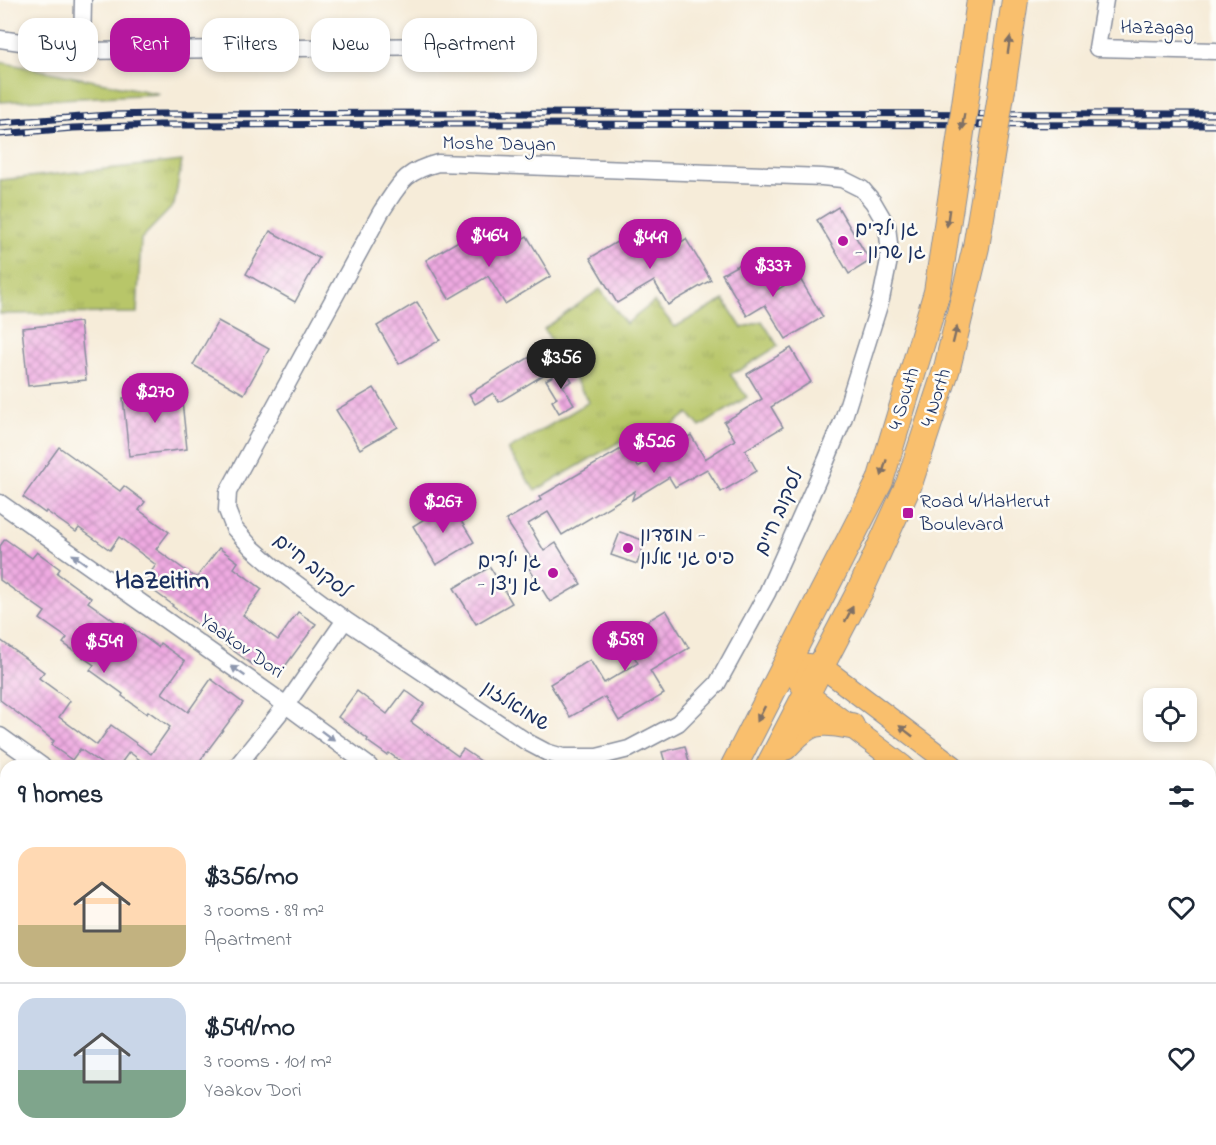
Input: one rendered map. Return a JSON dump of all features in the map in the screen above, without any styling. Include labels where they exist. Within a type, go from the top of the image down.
[{"type":"highway","name":"4 South","points":[[737,760],[880,481],[937,292],[981,0]]},
{"type":"highway","name":"4 North","points":[[772,760],[861,589],[909,484],[947,368],[976,247],[1015,0]]},
{"type":"highway","points":[[774,760],[799,732],[813,724],[830,722],[851,726]]},
{"type":"main road","points":[[788,662],[821,666],[944,760]]},
{"type":"main road","points":[[788,662],[806,693],[895,760]]},
{"type":"street","points":[[82,0],[82,18]]},
{"type":"street","name":"HaZagag","points":[[1105,0],[1097,48],[1216,51]]},
{"type":"street","points":[[0,39],[18,42]]},
{"type":"street","points":[[98,51],[402,46]]},
{"type":"street","name":"Moshe Dayan","points":[[251,547],[234,528],[227,510],[228,492],[381,212],[408,175],[421,168],[438,163],[842,179],[862,189],[873,202],[887,226],[889,260],[881,299]]},
{"type":"street","name":"לסקוב חיים","points":[[678,723],[717,684],[766,592],[843,420],[881,299]]},
{"type":"street","name":"Yaakov Dori","points":[[0,503],[361,760]]},
{"type":"street","name":"לסקוב חיים","points":[[251,547],[275,568],[345,620]]},
{"type":"street","points":[[242,760],[286,705],[345,620]]},
{"type":"street","name":"שמואלזון","points":[[345,620],[527,742],[546,752],[563,757],[597,757],[629,749],[678,723]]},
{"type":"street","points":[[0,736],[34,760]]},
{"type":"green space","points":[[0,62],[18,66],[18,72],[50,72],[160,94],[0,102]]},
{"type":"green space","points":[[182,161],[174,205],[141,239],[137,313],[0,314],[0,180]]},
{"type":"green space","points":[[600,289],[626,324],[654,302],[675,327],[724,300],[742,328],[762,321],[778,346],[730,374],[747,397],[700,427],[688,413],[641,451],[631,435],[535,491],[508,450],[589,402],[544,329]]},
{"type":"building","name":"גן ילדים - גן שרון","points":[[838,207],[870,261],[849,274],[817,220]]},
{"type":"building","points":[[270,231],[319,258],[295,302],[246,274]]},
{"type":"building","points":[[472,233],[488,259],[527,236],[551,276],[505,304],[488,276],[449,299],[426,260]]},
{"type":"building","points":[[630,234],[647,262],[686,239],[711,280],[668,305],[654,281],[617,303],[590,258]]},
{"type":"building","points":[[754,256],[775,291],[799,277],[823,317],[786,339],[765,305],[747,316],[722,274]]},
{"type":"building","points":[[417,302],[440,340],[399,364],[377,326]]},
{"type":"building","points":[[218,321],[269,349],[244,394],[193,365]]},
{"type":"building","points":[[80,322],[86,380],[28,386],[22,328]]},
{"type":"building","points":[[791,348],[811,382],[771,407],[783,427],[745,450],[757,471],[721,492],[707,469],[675,487],[669,477],[632,500],[635,491],[562,535],[548,512],[528,524],[544,551],[556,543],[581,584],[550,602],[525,562],[531,558],[506,520],[541,500],[539,497],[626,446],[638,467],[691,435],[705,459],[735,440],[724,422],[762,399],[747,374]]},
{"type":"building","points":[[538,352],[550,371],[499,402],[493,393],[475,404],[469,394]]},
{"type":"building","points":[[565,369],[572,381],[563,386],[574,404],[559,413],[552,401],[557,398],[546,380]]},
{"type":"building","points":[[374,388],[398,427],[360,449],[336,410]]},
{"type":"building","points":[[181,391],[187,449],[129,456],[123,398]]},
{"type":"building","points":[[59,447],[120,491],[124,486],[145,502],[139,510],[169,532],[156,549],[196,578],[219,548],[238,562],[234,568],[262,589],[243,615],[278,640],[298,612],[316,624],[278,676],[256,660],[253,665],[143,583],[156,565],[119,537],[110,550],[79,528],[76,532],[23,497]]},
{"type":"building","points":[[450,503],[474,542],[436,565],[413,526]]},
{"type":"building","name":"מועדון - פיס גני אלון","points":[[620,532],[645,541],[637,564],[611,555]]},
{"type":"building","points":[[5,539],[32,558],[37,552],[60,569],[57,573],[91,598],[88,602],[122,626],[125,623],[158,647],[160,643],[185,661],[162,693],[188,712],[211,679],[243,703],[200,760],[140,760],[129,752],[123,760],[96,760],[80,749],[72,760],[51,745],[54,741],[0,700],[0,640],[44,672],[39,678],[70,701],[59,717],[97,745],[111,725],[151,754],[170,727],[148,711],[147,714],[90,670],[94,665],[63,643],[67,638],[40,619],[45,612],[0,580],[0,546]]},
{"type":"building","points":[[490,567],[512,603],[476,624],[454,588]]},
{"type":"building","points":[[666,610],[689,648],[650,671],[664,694],[619,721],[605,697],[570,717],[550,684],[590,660],[604,683],[638,663],[622,636]]},
{"type":"building","points":[[405,690],[424,704],[411,722],[458,756],[463,749],[479,760],[399,760],[367,741],[368,739],[338,717],[357,691],[387,714]]},
{"type":"building","points":[[685,746],[688,760],[664,760],[662,752]]},
{"type":"railway","points":[[0,123],[109,115],[159,114],[1216,114]]},
{"type":"railway","points":[[0,134],[73,128],[159,125],[1216,125]]},
{"type":"place","name":"גן ילדים - גן שרון","points":[[843,241]]},
{"type":"place","name":"Road 4/HaHerut Boulevard","points":[[908,513]]},
{"type":"place","name":"מועדון - פיס גני אלון","points":[[628,548]]},
{"type":"place","name":"גן ילדים - גן ניצן","points":[[553,573]]},
{"type":"district","name":"HaZeitim","points":[[162,582]]}]
